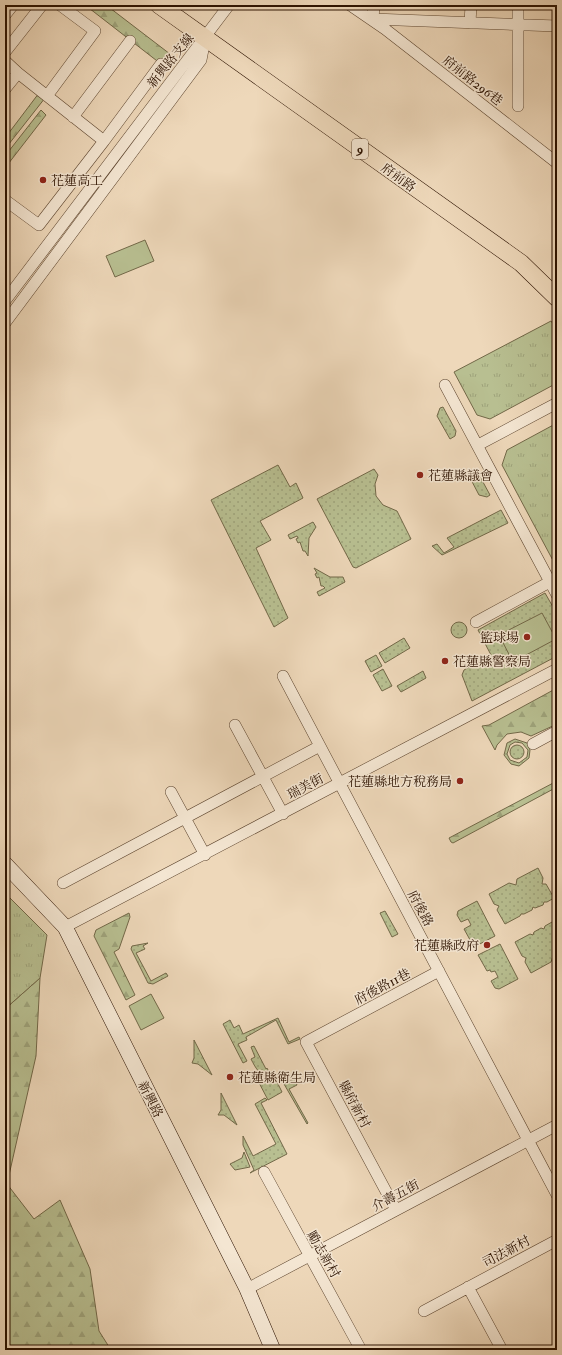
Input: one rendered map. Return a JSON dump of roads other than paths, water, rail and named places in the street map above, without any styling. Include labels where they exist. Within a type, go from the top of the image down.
[{"type":"main road","name":"府前路","points":[[159,5],[521,263],[557,298]]},
{"type":"street","points":[[5,15],[13,5]]},
{"type":"street","points":[[5,52],[42,5]]},
{"type":"street","points":[[47,96],[95,31],[60,5]]},
{"type":"street","points":[[205,39],[229,5]]},
{"type":"street","name":"府前路296巷","points":[[350,5],[372,19],[557,163]]},
{"type":"street","points":[[374,5],[372,19],[557,26]]},
{"type":"street","points":[[470,23],[471,5]]},
{"type":"street","points":[[518,5],[518,106]]},
{"type":"street","name":"新興路支線","points":[[5,301],[191,53],[205,39]]},
{"type":"street","name":"新興路支線","points":[[5,323],[201,60],[205,39]]},
{"type":"street","points":[[73,117],[130,41]]},
{"type":"street","points":[[5,61],[104,141]]},
{"type":"street","points":[[5,200],[39,225],[161,64]]},
{"type":"street","points":[[5,89],[18,73]]},
{"type":"street","points":[[445,385],[554,580],[557,595]]},
{"type":"street","points":[[478,446],[557,403]]},
{"type":"street","points":[[476,622],[554,580]]},
{"type":"street","name":"瑞美街","points":[[65,927],[205,855],[557,669]]},
{"type":"street","name":"府後路","points":[[283,676],[557,1195]]},
{"type":"street","points":[[235,725],[283,814]]},
{"type":"street","points":[[533,744],[557,731]]},
{"type":"street","points":[[63,883],[262,775],[320,746]]},
{"type":"street","points":[[171,792],[205,855]]},
{"type":"street","name":"新興路","points":[[5,864],[65,927],[247,1289],[273,1350]]},
{"type":"street","name":"府後路11巷","points":[[338,1025],[439,971]]},
{"type":"street","name":"縣府新村","points":[[338,1025],[306,1042],[396,1210]]},
{"type":"street","name":"介壽五街","points":[[247,1289],[557,1125]]},
{"type":"street","name":"勵志新村","points":[[264,1172],[361,1350]]},
{"type":"street","name":"司法新村","points":[[424,1311],[557,1240]]},
{"type":"street","points":[[468,1287],[502,1350]]},
{"type":"place","name":"花蓮高工","points":[[43,180]]},
{"type":"place","name":"花蓮縣議會","points":[[420,475]]},
{"type":"place","name":"籃球場","points":[[527,637]]},
{"type":"place","name":"花蓮縣警察局","points":[[445,661]]},
{"type":"place","name":"花蓮縣地方稅務局","points":[[460,781]]},
{"type":"place","name":"花蓮縣政府","points":[[487,945]]},
{"type":"place","name":"花蓮縣衛生局","points":[[230,1077]]}]
